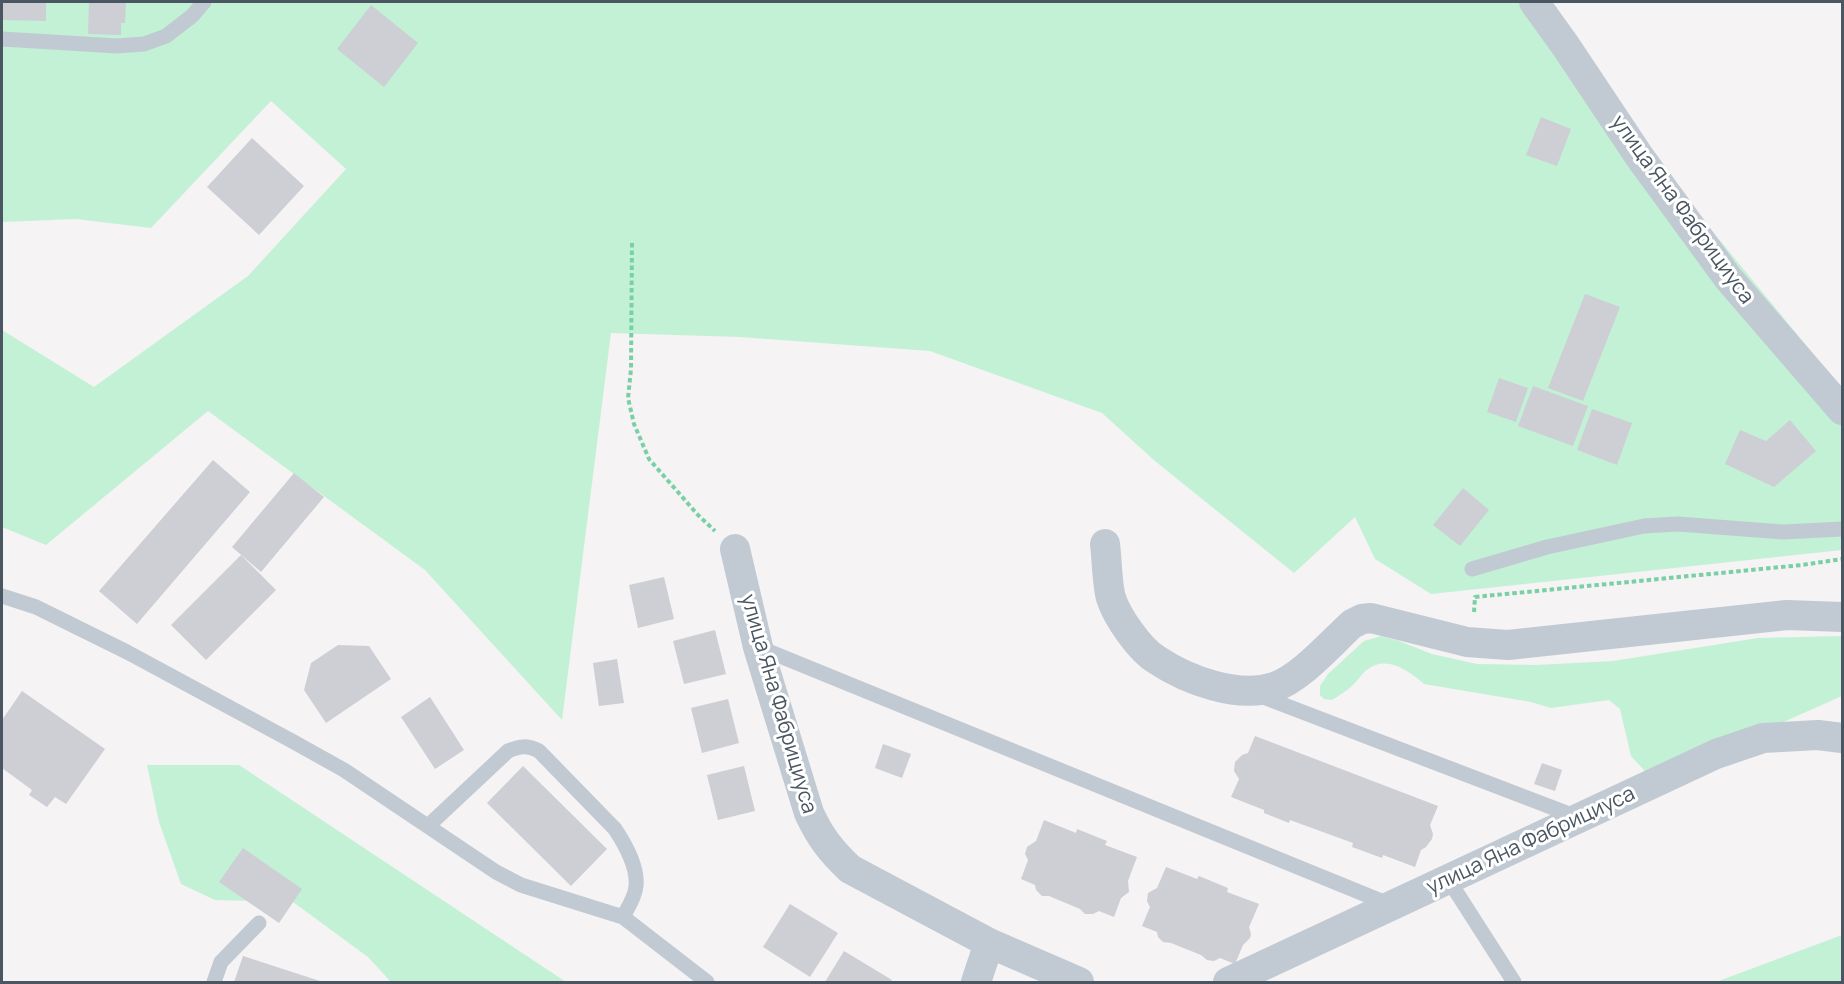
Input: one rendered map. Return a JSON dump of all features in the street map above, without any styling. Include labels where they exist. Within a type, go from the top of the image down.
[{"type":"street","name":"улица Яна Фабрициуса","points":[[1534,2],[1639,156],[1728,278],[1842,410]]},
{"type":"street","points":[[1105,544],[1111,598],[1130,633],[1155,660],[1198,681],[1249,692],[1273,688],[1292,679],[1352,624],[1362,619],[1371,618],[1467,642],[1508,645],[1787,615],[1842,618]]},
{"type":"street","name":"улица Яна Фабрициуса","points":[[735,549],[758,647],[809,813],[832,853],[850,869],[988,943],[1079,982]]},
{"type":"street","name":"улица Яна Фабрициуса","points":[[1228,982],[1716,754],[1762,738],[1818,735],[1842,738]]},
{"type":"street","points":[[976,982],[988,943]]},
{"type":"lane","points":[[2,39],[117,46],[144,44],[166,36],[192,16],[204,2]]},
{"type":"lane","points":[[1472,569],[1547,547],[1644,526],[1678,524],[1784,532],[1842,529]]},
{"type":"lane","points":[[2,596],[36,607],[127,652],[344,770],[496,872],[521,885],[623,917],[707,982]]},
{"type":"lane","points":[[758,647],[1392,906]]},
{"type":"lane","points":[[1249,692],[1580,818]]},
{"type":"lane","points":[[428,826],[508,751],[517,747],[529,746],[539,751],[615,829],[622,841],[635,872],[636,885],[633,898],[623,917]]},
{"type":"lane","points":[[1448,879],[1514,982]]},
{"type":"lane","points":[[214,982],[221,962],[259,922]]},
{"type":"path","points":[[632,243],[631,369],[628,398],[634,424],[649,459],[698,515],[735,549]]},
{"type":"path","points":[[1474,622],[1474,597],[1802,565],[1842,559]]},
{"type":"green space","points":[[2,2],[1553,2],[1667,176],[1842,389],[1842,550],[1431,594],[1375,559],[1355,517],[1294,573],[1155,461],[1102,413],[930,351],[740,337],[611,333],[562,720],[425,570],[208,411],[46,545],[2,527],[2,330],[94,387],[248,276],[346,169],[271,101],[151,228],[76,219],[2,222]]},
{"type":"green space","points":[[1381,636],[1432,654],[1477,664],[1536,665],[1613,661],[1758,638],[1842,636],[1842,696],[1653,780],[1631,756],[1620,709],[1609,700],[1551,708],[1531,702],[1424,684],[1412,674],[1390,664],[1375,665],[1366,670],[1352,686],[1332,700],[1324,699],[1320,695],[1320,686],[1328,674],[1364,641]]},
{"type":"green space","points":[[147,765],[239,765],[566,982],[391,982],[368,957],[293,902],[215,900],[181,884],[159,822]]},
{"type":"green space","points":[[1842,935],[1842,982],[1716,982]]},
{"type":"building","points":[[2,2],[46,2],[46,21],[2,20]]},
{"type":"building","points":[[89,2],[126,2],[125,23],[121,23],[121,35],[88,34]]},
{"type":"building","points":[[371,5],[418,43],[384,87],[337,49]]},
{"type":"building","points":[[1541,117],[1571,129],[1557,166],[1526,155]]},
{"type":"building","points":[[252,138],[304,186],[259,235],[207,187]]},
{"type":"building","points":[[1585,294],[1620,307],[1583,401],[1548,388]]},
{"type":"building","points":[[1499,378],[1528,388],[1516,422],[1487,412]]},
{"type":"building","points":[[1533,386],[1588,406],[1573,446],[1518,426]]},
{"type":"building","points":[[1592,409],[1632,423],[1617,465],[1577,450]]},
{"type":"building","points":[[1790,420],[1816,451],[1774,487],[1725,464],[1740,430],[1766,441]]},
{"type":"building","points":[[213,460],[250,492],[137,624],[99,591]]},
{"type":"building","points":[[294,473],[324,497],[261,572],[232,547]]},
{"type":"building","points":[[1463,488],[1489,510],[1460,546],[1433,525]]},
{"type":"building","points":[[241,555],[276,590],[206,660],[171,625]]},
{"type":"building","points":[[664,577],[674,619],[638,628],[629,585]]},
{"type":"building","points":[[715,630],[726,674],[684,684],[673,641]]},
{"type":"building","points":[[338,645],[369,646],[391,679],[326,723],[304,690],[311,663]]},
{"type":"building","points":[[617,659],[624,703],[599,706],[593,663]]},
{"type":"building","points":[[22,691],[105,749],[66,804],[55,797],[47,807],[29,795],[32,790],[2,768],[2,720]]},
{"type":"building","points":[[430,697],[464,750],[435,769],[401,717]]},
{"type":"building","points":[[728,699],[739,743],[702,753],[691,708]]},
{"type":"building","points":[[1255,736],[1438,806],[1430,825],[1432,839],[1421,850],[1415,867],[1352,847],[1353,843],[1290,820],[1289,823],[1231,797],[1239,779],[1234,771],[1235,762],[1248,753]]},
{"type":"building","points":[[883,744],[911,754],[902,778],[875,768]]},
{"type":"building","points":[[1542,763],[1562,770],[1555,791],[1534,784]]},
{"type":"building","points":[[523,766],[607,849],[571,886],[487,803]]},
{"type":"building","points":[[744,766],[755,811],[718,820],[707,775]]},
{"type":"building","points":[[1044,820],[1076,833],[1077,829],[1107,841],[1105,845],[1137,857],[1128,881],[1129,892],[1121,898],[1114,917],[1099,911],[1085,914],[1080,909],[1049,896],[1042,896],[1036,890],[1035,885],[1021,879],[1028,860],[1025,854],[1027,847],[1036,841]]},
{"type":"building","points":[[243,848],[302,889],[279,923],[219,882]]},
{"type":"building","points":[[1166,867],[1197,879],[1199,876],[1228,888],[1227,892],[1259,904],[1249,927],[1250,938],[1243,945],[1235,964],[1220,958],[1214,961],[1207,960],[1201,955],[1163,942],[1157,932],[1142,926],[1150,907],[1147,901],[1148,893],[1157,888]]},
{"type":"building","points":[[790,904],[838,933],[810,977],[763,947]]},
{"type":"building","points":[[844,951],[892,980],[890,982],[825,982]]},
{"type":"building","points":[[243,956],[323,982],[234,982]]}]
